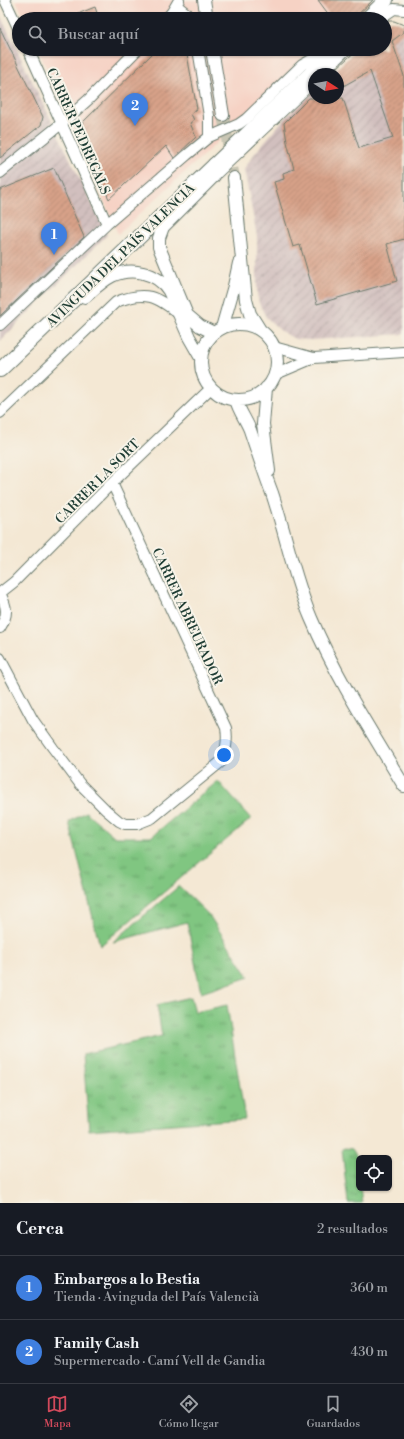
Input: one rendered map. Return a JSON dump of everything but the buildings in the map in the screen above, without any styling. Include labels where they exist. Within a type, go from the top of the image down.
[{"type":"main road","points":[[374,12],[386,0]]},
{"type":"main road","name":"AVINGUDA DEL PAÍS VALENCIÀ","points":[[0,370],[214,170],[240,140],[328,56]]},
{"type":"street","points":[[5,0],[12,15]]},
{"type":"street","points":[[203,1],[205,12]]},
{"type":"street","points":[[171,12],[177,2],[184,12]]},
{"type":"street","points":[[390,12],[394,9],[404,10]]},
{"type":"street","name":"CARRER PEDREGALS","points":[[31,56],[107,224]]},
{"type":"street","points":[[0,173],[62,124],[131,56]]},
{"type":"street","points":[[199,56],[209,116],[209,137]]},
{"type":"street","points":[[213,56],[223,115]]},
{"type":"street","name":"AVINGUDA DEL PAÍS VALENCIÀ","points":[[0,325],[107,224],[209,137],[239,124],[246,119],[302,65],[318,56]]},
{"type":"street","points":[[327,68],[340,56]]},
{"type":"street","name":"AVINGUDA DEL PAÍS VALENCIÀ","points":[[214,170],[255,137],[308,87]]},
{"type":"street","points":[[240,140],[255,137]]},
{"type":"street","points":[[214,170],[162,227],[159,238],[159,247],[187,315],[200,326],[218,330],[232,324],[242,324],[260,330]]},
{"type":"street","points":[[0,375],[11,367],[86,296],[110,277],[120,273],[138,272],[148,274],[156,278],[166,286],[189,337],[201,358],[203,374],[211,388],[227,398],[236,400],[252,397],[266,388],[274,376],[277,361],[274,347],[260,330],[250,314],[246,300],[242,246],[234,178]]},
{"type":"street","points":[[201,358],[205,345],[218,330],[234,286],[242,246]]},
{"type":"street","points":[[0,413],[116,302],[142,295],[158,299],[180,315]]},
{"type":"street","points":[[274,347],[314,358],[404,352]]},
{"type":"street","points":[[274,376],[314,358]]},
{"type":"street","name":"CARRER LA SORT","points":[[0,593],[14,582],[112,483],[211,388]]},
{"type":"street","points":[[266,388],[263,424],[272,496]]},
{"type":"street","points":[[236,400],[249,428],[311,618],[350,696],[404,786]]},
{"type":"street","name":"CARRER ABREURADOR","points":[[0,658],[34,720],[53,748],[80,784],[119,822],[125,824],[137,824],[152,818],[222,761],[226,751],[226,728],[112,483]]},
{"type":"street","points":[[0,593],[6,605],[6,614],[5,620],[0,628]]},
{"type":"shaded area","points":[[16,0],[373,0],[360,12],[22,12]]},
{"type":"shaded area","points":[[0,15],[12,40],[12,56],[20,56],[107,235],[0,341]]},
{"type":"shaded area","points":[[392,21],[404,25],[404,334],[310,340],[295,339],[281,331],[266,317],[259,303],[257,294],[257,236],[244,169],[255,153],[285,118],[308,97],[308,104],[344,104],[344,68],[338,68],[351,56],[392,56]]},
{"type":"shaded area","points":[[41,56],[305,56],[250,112],[118,234]]},
{"type":"green space","points":[[218,781],[251,819],[100,946],[69,822],[86,812],[115,837],[151,837]]},
{"type":"green space","points":[[179,886],[209,915],[249,977],[201,993],[187,922],[113,942]]},
{"type":"green space","points":[[191,997],[195,1012],[227,1005],[245,1119],[89,1130],[83,1054],[162,1036],[157,1005]]},
{"type":"green space","points":[[342,1149],[352,1149],[356,1155],[356,1191],[360,1191],[362,1203],[348,1203]]},
{"type":"tunnel","points":[[223,115],[234,178]]},
{"type":"place","name":"Family Cash","points":[[135,126]]},
{"type":"place","name":"Embargos a lo Bestia","points":[[54,255]]}]
